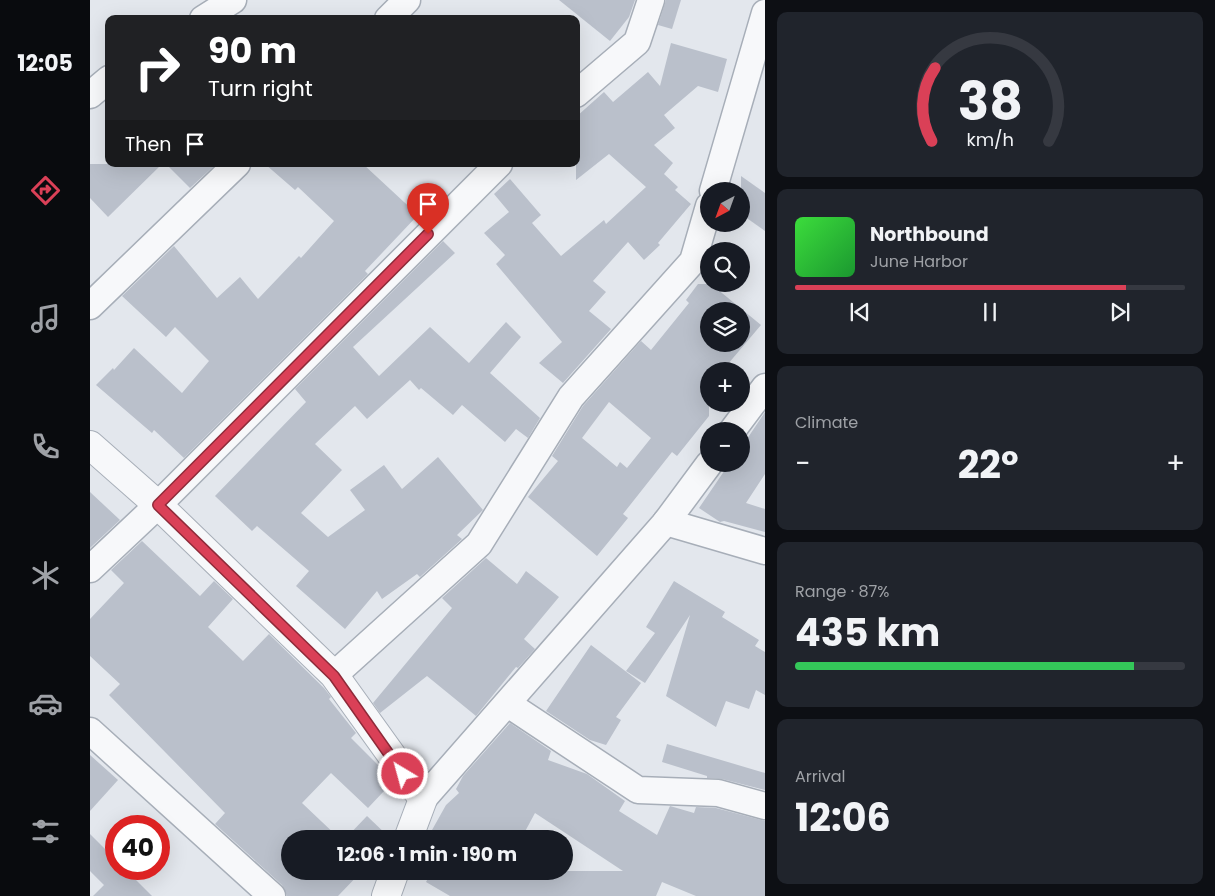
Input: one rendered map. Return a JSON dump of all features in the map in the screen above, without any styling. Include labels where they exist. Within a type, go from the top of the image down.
[{"type":"street","points":[[209,15],[233,0]]},
{"type":"street","points":[[392,15],[408,0]]},
{"type":"street","points":[[580,91],[637,42],[651,0]]},
{"type":"street","points":[[716,182],[765,14]]},
{"type":"street","points":[[90,95],[105,82]]},
{"type":"street","points":[[90,306],[234,167]]},
{"type":"street","points":[[90,569],[158,505],[496,167]]},
{"type":"street","points":[[334,676],[479,544],[571,397],[693,260],[701,232]]},
{"type":"street","points":[[739,422],[765,386]]},
{"type":"street","points":[[90,445],[158,505],[334,676],[423,799]]},
{"type":"street","points":[[411,830],[423,799],[666,522],[703,472]]},
{"type":"street","points":[[666,522],[765,551]]},
{"type":"street","points":[[508,704],[638,790],[718,793],[765,806]]},
{"type":"street","points":[[90,731],[272,896]]},
{"type":"street","points":[[386,896],[392,880]]},
{"type":"building","points":[[559,0],[635,0],[629,17],[610,41]]},
{"type":"building","points":[[666,0],[681,0],[672,29],[658,25]]},
{"type":"building","points":[[671,43],[727,59],[718,92],[698,86],[664,115],[675,128],[654,145],[673,163],[664,174],[678,187],[675,190],[691,204],[658,243],[660,245],[644,260],[628,242],[593,281],[606,292],[589,311],[611,329],[563,383],[539,363],[562,342],[496,264],[505,255],[484,233],[509,212],[494,194],[510,179],[541,215],[532,223],[561,256],[604,220],[606,224],[646,187],[609,154],[576,180],[576,167],[580,167],[580,113],[604,92],[613,102],[648,72],[660,86]]},
{"type":"building","points":[[90,164],[105,164],[105,167],[159,167],[108,217],[90,198]]},
{"type":"building","points":[[169,167],[213,167],[190,188]]},
{"type":"building","points":[[268,167],[366,167],[418,215],[365,271],[368,274],[184,458],[154,430],[152,433],[96,385],[113,368],[114,370],[134,348],[182,393],[209,361],[175,327],[166,337],[122,296],[174,246],[217,298],[240,277],[258,299],[299,256],[301,258],[334,221],[298,187],[295,190]]},
{"type":"building","points":[[741,176],[749,182],[741,182]]},
{"type":"building","points":[[750,182],[765,193],[765,231],[750,220]]},
{"type":"building","points":[[443,241],[455,253],[353,347],[379,376],[430,327],[469,363],[506,322],[521,337],[490,373],[540,418],[528,438],[516,429],[505,442],[462,405],[453,415],[421,388],[419,390],[410,380],[367,419],[355,406],[315,444],[342,470],[301,513],[328,537],[365,510],[350,490],[384,465],[402,489],[438,457],[483,510],[457,535],[462,539],[420,577],[417,574],[382,599],[377,591],[345,629],[296,586],[309,571],[257,526],[252,531],[215,496],[306,402],[295,389]]},
{"type":"building","points":[[698,284],[700,284],[700,292],[721,292],[733,302],[700,302],[700,352],[738,352],[730,362],[700,362],[700,412],[709,412],[709,416],[704,422],[700,422],[700,427],[677,456],[672,452],[623,514],[628,518],[597,556],[528,497],[558,461],[552,456],[583,406],[641,341],[651,350],[689,303],[686,300]],"holes":[[[609,402],[651,438],[627,468],[620,462],[617,467],[582,438]]]},
{"type":"building","points":[[750,316],[761,325],[750,338]]},
{"type":"building","points":[[765,412],[765,474],[746,503],[765,509],[765,532],[724,521],[720,522],[699,508],[724,472],[750,472],[750,434]]},
{"type":"building","points":[[90,492],[120,520],[90,548]]},
{"type":"building","points":[[142,541],[200,596],[214,581],[233,599],[208,627],[243,661],[269,634],[324,688],[331,697],[329,699],[356,733],[351,738],[382,769],[384,791],[368,808],[331,773],[302,803],[330,830],[281,830],[281,880],[353,880],[338,896],[287,896],[282,885],[215,824],[225,813],[109,695],[120,684],[90,656],[90,619],[124,583],[111,570]]},
{"type":"building","points":[[486,558],[517,584],[526,571],[559,597],[524,639],[535,649],[518,668],[516,667],[476,716],[427,676],[380,713],[373,703],[452,608],[442,598]]},
{"type":"building","points":[[674,581],[725,612],[722,617],[759,640],[755,646],[765,652],[765,695],[756,690],[749,709],[726,701],[716,727],[666,696],[690,615],[645,683],[626,671],[655,633],[646,627]]},
{"type":"building","points":[[591,645],[641,683],[616,717],[621,720],[606,745],[590,740],[546,711]]},
{"type":"building","points":[[510,723],[551,751],[548,760],[587,774],[625,801],[619,811],[657,835],[670,806],[694,813],[696,807],[716,808],[765,821],[765,896],[696,896],[662,882],[656,896],[450,896],[426,882],[427,880],[573,880],[573,871],[623,871],[573,838],[573,830],[561,830],[535,813],[526,830],[432,830],[446,805],[459,793],[456,789],[463,776]]},
{"type":"building","points":[[667,744],[765,773],[765,790],[722,779],[707,778],[707,776],[662,762]]},
{"type":"building","points":[[90,755],[118,780],[90,811]]},
{"type":"building","points":[[367,816],[382,830],[354,830]]},
{"type":"building","points":[[90,834],[105,849],[105,880],[136,880],[152,896],[93,896],[104,885],[90,871]]},
{"type":"route","points":[[403,774],[334,676],[158,505],[428,234]]}]
